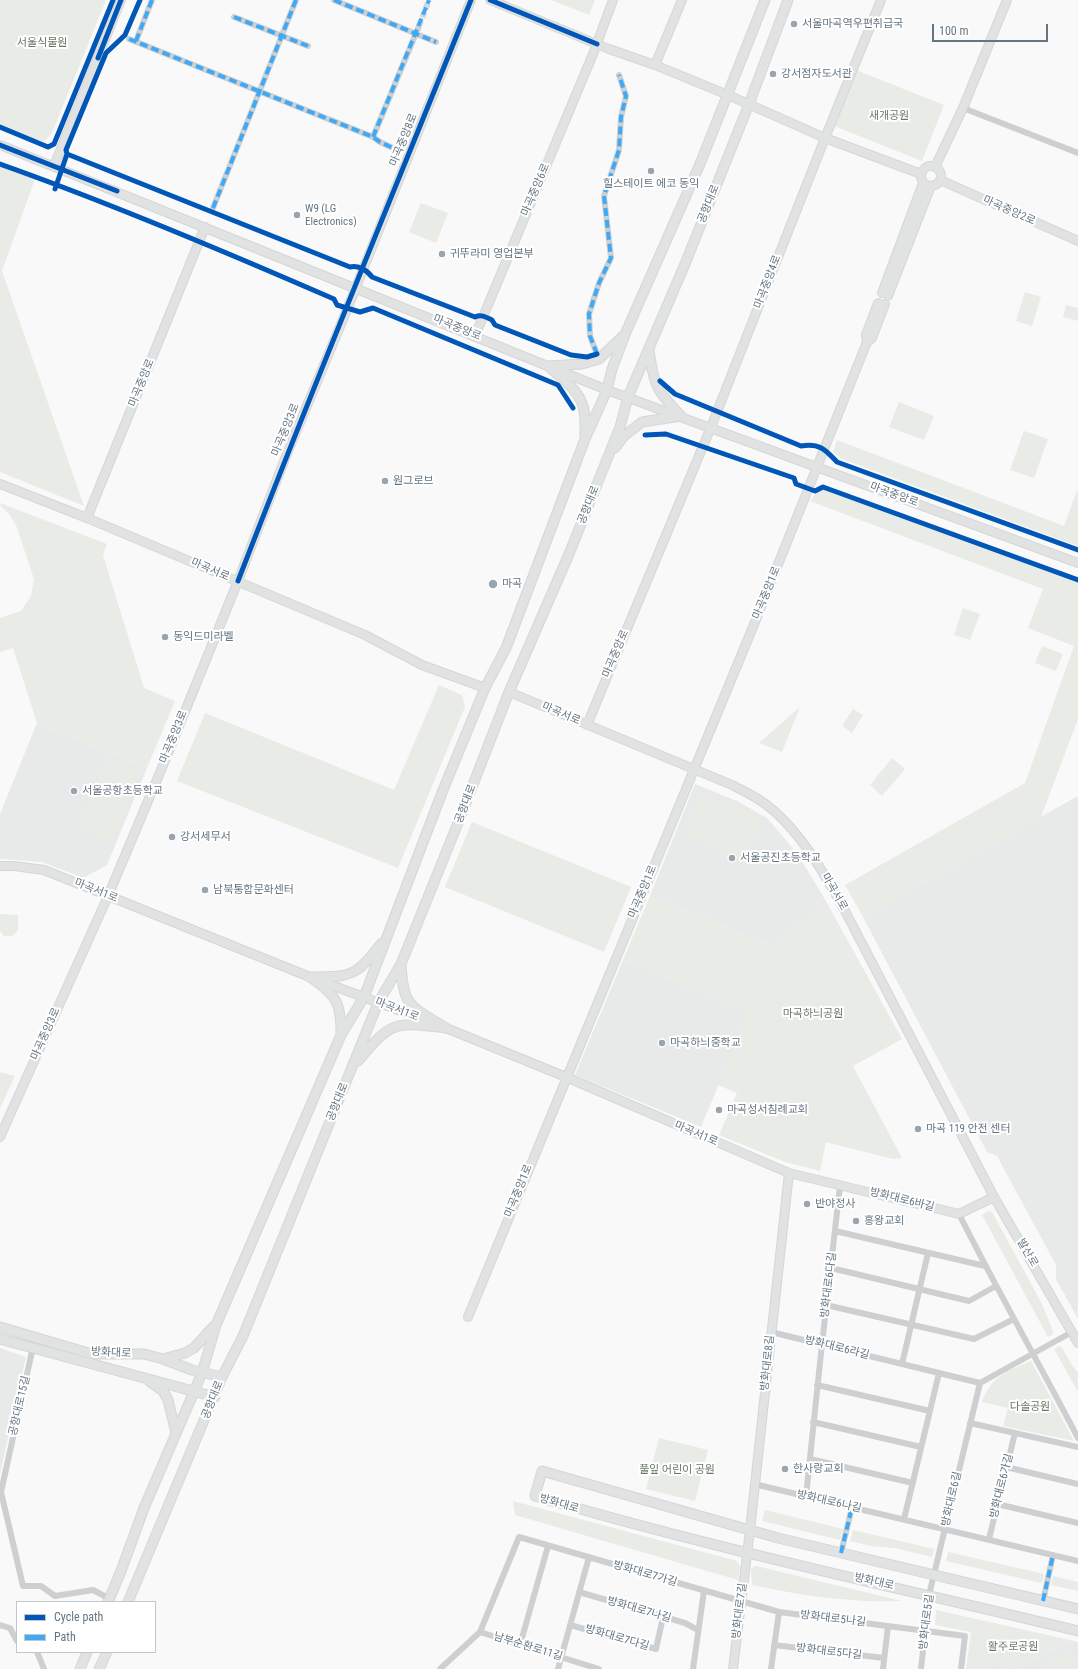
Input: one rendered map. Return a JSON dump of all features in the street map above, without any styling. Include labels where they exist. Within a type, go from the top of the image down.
[{"type":"main road","name":"공항대로","points":[[109,1600],[122,1571],[144,1508],[202,1373],[216,1325],[341,1036],[364,996],[484,688],[506,648],[585,439],[607,390],[612,369],[626,332],[700,164],[765,0]]},
{"type":"main road","name":"공항대로","points":[[128,1601],[215,1397],[222,1377],[243,1336],[378,1003],[400,964],[462,813],[509,692],[569,554],[620,427],[628,397],[685,264],[749,104],[788,0]]},
{"type":"main road","points":[[548,366],[582,364],[599,359],[626,332]]},
{"type":"main road","points":[[649,349],[655,384],[662,396],[681,416]]},
{"type":"main road","points":[[548,366],[570,387],[582,402],[584,410],[585,439]]},
{"type":"main road","points":[[609,455],[624,436],[642,422],[681,416]]},
{"type":"main road","points":[[310,977],[339,976],[352,973],[359,968],[386,938]]},
{"type":"main road","points":[[400,964],[402,982],[409,1002],[414,1010],[446,1028]]},
{"type":"main road","points":[[310,977],[326,988],[335,997],[341,1016],[341,1036]]},
{"type":"main road","points":[[352,1069],[373,1042],[392,1027],[410,1024],[446,1028]]},
{"type":"main road","points":[[163,1359],[185,1353],[194,1348],[216,1325]]},
{"type":"main road","name":"방화대로","points":[[0,1327],[92,1354],[144,1354],[202,1373],[222,1377]]},
{"type":"main road","name":"방화대로","points":[[0,1339],[194,1390],[215,1397]]},
{"type":"main road","points":[[145,1378],[163,1391],[168,1400],[176,1433]]},
{"type":"main road","name":"방화대로","points":[[1078,1609],[778,1538],[542,1471],[535,1496],[599,1515],[747,1553],[1078,1631]]},
{"type":"main road","points":[[80,1669],[87,1653]]},
{"type":"main road","points":[[100,1669],[107,1653]]},
{"type":"street","points":[[54,166],[121,0]]},
{"type":"street","points":[[136,41],[152,0]]},
{"type":"street","points":[[213,208],[258,91],[296,0]]},
{"type":"street","points":[[334,0],[436,42]]},
{"type":"street","name":"마곡중앙8로","points":[[356,287],[470,0]]},
{"type":"street","points":[[490,0],[728,95],[824,138],[921,174]]},
{"type":"street","name":"마곡중앙6로","points":[[475,336],[597,44],[613,0]]},
{"type":"street","points":[[655,65],[682,0]]},
{"type":"street","name":"마곡중앙4로","points":[[711,427],[824,138],[881,0]]},
{"type":"street","points":[[934,167],[963,108],[1007,0]]},
{"type":"street","points":[[234,17],[308,46]]},
{"type":"street","points":[[373,137],[419,26]]},
{"type":"street","points":[[129,39],[373,137],[393,148]]},
{"type":"street","points":[[597,354],[590,336],[589,314],[599,283],[610,258],[604,196],[619,150],[621,117],[626,96],[619,75]]},
{"type":"street","points":[[963,108],[1078,153]]},
{"type":"street","name":"마곡중앙로","points":[[0,145],[356,287],[607,390],[1078,563]]},
{"type":"street","points":[[883,299],[923,183],[921,174],[924,168],[928,166],[934,167],[940,171],[940,180],[937,184],[931,186],[923,183]]},
{"type":"street","name":"마곡중앙2로","points":[[940,180],[1078,241]]},
{"type":"street","points":[[818,467],[866,345],[866,335],[931,186]]},
{"type":"street","name":"마곡중앙로","points":[[87,518],[205,227]]},
{"type":"street","name":"마곡중앙3로","points":[[0,1137],[108,896],[238,581],[286,456],[356,287]]},
{"type":"street","name":"마곡중앙로","points":[[587,725],[711,427]]},
{"type":"street","name":"마곡중앙1로","points":[[468,1317],[818,467]]},
{"type":"street","name":"마곡서로","points":[[0,484],[87,518],[238,581],[365,635],[422,665],[484,688]]},
{"type":"street","name":"마곡서로","points":[[509,692],[732,785],[762,802],[785,822],[812,855],[844,909],[994,1196]]},
{"type":"street","name":"마곡서1로","points":[[0,866],[14,866],[44,870],[310,977],[446,1028],[566,1077],[788,1173]]},
{"type":"street","name":"방화대로6바길","points":[[788,1173],[959,1214]]},
{"type":"street","name":"방화대로8길","points":[[747,1553],[788,1173]]},
{"type":"street","name":"방화대로6다길","points":[[806,1496],[840,1186]]},
{"type":"street","points":[[994,1196],[959,1214],[985,1266],[1034,1354],[1078,1438]]},
{"type":"street","name":"발산로","points":[[994,1196],[1078,1343]]},
{"type":"street","points":[[835,1231],[985,1266]]},
{"type":"street","points":[[902,1364],[928,1253]]},
{"type":"street","points":[[831,1268],[969,1301],[996,1286]]},
{"type":"street","points":[[826,1305],[974,1339],[1014,1319]]},
{"type":"street","name":"방화대로6라길","points":[[771,1332],[980,1383]]},
{"type":"street","points":[[980,1383],[1072,1332]]},
{"type":"street","name":"공항대로15길","points":[[33,1348],[0,1492],[3,1518],[23,1586],[41,1586],[55,1596],[93,1590],[109,1600]]},
{"type":"street","points":[[904,1519],[939,1373]]},
{"type":"street","name":"방화대로6길","points":[[934,1575],[980,1383]]},
{"type":"street","points":[[817,1385],[930,1411]]},
{"type":"street","points":[[814,1422],[921,1447]]},
{"type":"street","points":[[970,1423],[1078,1447]]},
{"type":"street","name":"방화대로6가길","points":[[989,1539],[1015,1433]]},
{"type":"street","points":[[810,1459],[913,1483]]},
{"type":"street","points":[[1006,1467],[1078,1484]]},
{"type":"street","name":"방화대로6나길","points":[[754,1484],[945,1529]]},
{"type":"street","points":[[997,1504],[1078,1523]]},
{"type":"street","points":[[841,1553],[852,1507]]},
{"type":"street","points":[[945,1529],[1078,1561]]},
{"type":"street","name":"방화대로7가길","points":[[440,1669],[480,1632],[519,1537],[741,1602]]},
{"type":"street","points":[[520,1645],[548,1546]]},
{"type":"street","name":"방화대로7길","points":[[733,1669],[747,1553]]},
{"type":"street","points":[[1043,1601],[1053,1555]]},
{"type":"street","name":"방화대로7다길","points":[[558,1669],[589,1557]]},
{"type":"street","name":"방화대로5길","points":[[921,1669],[929,1595],[934,1575]]},
{"type":"street","points":[[693,1669],[704,1591]]},
{"type":"street","name":"방화대로7나길","points":[[579,1592],[685,1623],[698,1630]]},
{"type":"street","name":"방화대로5나길","points":[[741,1602],[779,1612],[965,1636],[961,1669]]},
{"type":"street","points":[[771,1669],[779,1612]]},
{"type":"street","name":"방화대로7다길","points":[[570,1625],[656,1649],[663,1617]]},
{"type":"street","points":[[0,1625],[10,1628],[16,1639]]},
{"type":"street","points":[[883,1669],[888,1626]]},
{"type":"street","name":"남부순환로11길","points":[[480,1632],[599,1669]]},
{"type":"street","name":"방화대로5다길","points":[[774,1645],[884,1658]]},
{"type":"street","points":[[37,1653],[44,1669]]},
{"type":"shaded area","name":"서울공항초등학교","points":[[37,723],[147,768],[107,865],[83,878],[42,862],[0,859],[0,814]]},
{"type":"shaded area","name":"서울공진초등학교","points":[[695,784],[737,801],[767,818],[790,845],[827,903],[773,946],[650,896]]},
{"type":"shaded area","points":[[1078,796],[1078,1319],[1056,1279],[1056,1265],[997,1156],[987,1152],[863,917]]},
{"type":"shaded area","name":"마곡하늬중학교","points":[[623,960],[749,1012],[701,1127],[575,1075]]},
{"type":"shaded area","points":[[0,1348],[26,1357],[0,1474]]},
{"type":"shaded area","points":[[1070,1640],[1078,1642],[1078,1669],[1018,1669]]},
{"type":"shaded area","points":[[989,1661],[1018,1669],[989,1669]]},
{"type":"green space","name":"서울식물원","points":[[0,0],[106,0],[52,133],[45,141],[36,140],[0,126]]},
{"type":"green space","points":[[551,0],[595,0],[589,15]]},
{"type":"green space","name":"새개공원","points":[[856,70],[944,105],[922,161],[834,126]]},
{"type":"green space","points":[[0,163],[36,176],[2,271],[84,506],[0,472]]},
{"type":"green space","points":[[421,203],[448,213],[436,243],[409,232]]},
{"type":"green space","points":[[1025,292],[1041,297],[1032,326],[1016,321]]},
{"type":"green space","points":[[1066,305],[1078,308],[1078,321],[1063,317]]},
{"type":"green space","points":[[899,402],[934,416],[924,440],[889,427]]},
{"type":"green space","points":[[1024,431],[1048,439],[1034,478],[1010,470]]},
{"type":"green space","points":[[837,440],[1064,526],[1078,488],[1078,546],[842,459],[833,452]]},
{"type":"green space","points":[[819,489],[831,490],[1078,582],[1078,719],[1041,817],[863,917],[845,885],[1025,783],[1074,646],[1028,628],[1043,589],[810,501]]},
{"type":"green space","points":[[0,503],[107,544],[103,555],[144,688],[175,701],[147,768],[37,723],[13,648],[0,652],[0,618],[21,611],[31,596],[34,579],[16,525]]},
{"type":"green space","points":[[963,608],[980,614],[970,640],[954,635]]},
{"type":"green space","points":[[1042,646],[1063,654],[1056,671],[1035,663]]},
{"type":"green space","points":[[439,685],[462,695],[465,707],[398,868],[177,781],[205,713],[394,790]]},
{"type":"green space","points":[[800,707],[782,752],[759,743]]},
{"type":"green space","points":[[853,709],[863,715],[852,733],[842,726]]},
{"type":"green space","points":[[105,757],[141,772],[112,842],[76,827]]},
{"type":"green space","points":[[892,758],[905,769],[882,796],[870,785]]},
{"type":"green space","points":[[700,792],[763,817],[746,860],[683,835]]},
{"type":"green space","points":[[472,822],[631,887],[604,952],[445,887]]},
{"type":"green space","name":"마곡하늬공원","points":[[650,896],[773,946],[827,903],[902,1039],[853,1066],[902,1158],[893,1159],[826,1142],[820,1171],[785,1162],[719,1135],[737,1093],[718,1085],[748,1012],[623,960]]},
{"type":"green space","points":[[0,914],[18,915],[18,930],[12,936],[4,936],[0,931]]},
{"type":"green space","points":[[0,1072],[15,1076],[0,1108]]},
{"type":"green space","points":[[988,1211],[992,1212],[1041,1302],[1053,1331],[1053,1334],[1048,1337],[982,1215]]},
{"type":"green space","points":[[1059,1346],[1062,1348],[1078,1373],[1078,1392],[1054,1349]]},
{"type":"green space","name":"다솔공원","points":[[1031,1361],[1074,1441],[1003,1426],[1008,1408],[982,1402],[990,1386],[995,1380]]},
{"type":"green space","name":"풀잎 어린이 공원","points":[[659,1438],[708,1450],[695,1501],[646,1489]]},
{"type":"green space","points":[[513,1501],[737,1561],[740,1566],[738,1580],[515,1515]]},
{"type":"green space","points":[[765,1510],[843,1529],[840,1540],[762,1521]]},
{"type":"green space","points":[[853,1530],[934,1549],[932,1557],[895,1548],[871,1546],[850,1541]]},
{"type":"green space","points":[[948,1552],[1044,1574],[1042,1583],[946,1561]]},
{"type":"green space","points":[[756,1566],[902,1601],[865,1601],[828,1598],[752,1585],[751,1568]]},
{"type":"green space","points":[[1053,1576],[1078,1582],[1078,1591],[1051,1585]]},
{"type":"green space","name":"활주로공원","points":[[936,1609],[1070,1640],[1018,1669],[989,1661],[989,1669],[966,1669],[971,1632],[935,1625]]},
{"type":"green space","points":[[1072,1650],[1078,1661],[1078,1669],[1038,1669]]},
{"type":"tunnel","points":[[419,26],[429,0]]},
{"type":"marked path","points":[[136,41],[152,0]]},
{"type":"marked path","points":[[213,208],[296,0]]},
{"type":"marked path","points":[[334,0],[436,42]]},
{"type":"marked path","points":[[373,137],[429,0]]},
{"type":"marked path","points":[[234,17],[308,46]]},
{"type":"marked path","points":[[129,39],[373,137],[393,148]]},
{"type":"marked path","points":[[597,354],[590,336],[589,314],[599,283],[611,258],[604,196],[619,150],[621,117],[626,96],[619,75]]},
{"type":"marked path","points":[[841,1553],[852,1507]]},
{"type":"marked path","points":[[1043,1601],[1053,1555]]},
{"type":"cycle path","points":[[0,127],[48,147],[54,144],[113,0]]},
{"type":"cycle path","points":[[98,58],[121,0]]},
{"type":"cycle path","points":[[55,189],[67,154],[66,150],[106,53],[125,35],[140,0]]},
{"type":"cycle path","points":[[238,581],[324,363],[471,0]]},
{"type":"cycle path","points":[[490,0],[597,44]]},
{"type":"cycle path","points":[[0,145],[117,191]]},
{"type":"cycle path","points":[[67,154],[350,267],[362,269],[368,272],[372,277],[475,317],[486,317],[492,320],[495,325],[571,355],[587,357],[597,354]]},
{"type":"cycle path","points":[[0,164],[84,195],[210,246],[334,299],[337,305],[360,312],[373,308],[558,385],[573,408]]},
{"type":"cycle path","points":[[660,381],[675,394],[801,446],[817,446],[825,450],[837,462],[1078,550]]},
{"type":"cycle path","points":[[645,435],[666,434],[794,478],[796,484],[815,491],[823,487],[1078,580]]},
{"type":"place","name":"서울마곡역우편취급국","points":[[794,24]]},
{"type":"place","name":"강서점자도서관","points":[[773,74]]},
{"type":"place","name":"힐스테이트 에코 동익","points":[[651,171]]},
{"type":"place","name":"W9 (LG Electronics)","points":[[297,215]]},
{"type":"place","name":"귀뚜라미 영업본부","points":[[442,254]]},
{"type":"place","name":"원그로브","points":[[385,481]]},
{"type":"place","name":"마곡","points":[[493,584]]},
{"type":"place","name":"동익드미라벨","points":[[165,637]]},
{"type":"place","name":"서울공항초등학교","points":[[74,791]]},
{"type":"place","name":"강서세무서","points":[[172,837]]},
{"type":"place","name":"서울공진초등학교","points":[[732,858]]},
{"type":"place","name":"남북통합문화센터","points":[[205,890]]},
{"type":"place","name":"마곡하늬중학교","points":[[662,1043]]},
{"type":"place","name":"마곡성서침례교회","points":[[719,1110]]},
{"type":"place","name":"마곡 119 안전 센터","points":[[918,1129]]},
{"type":"place","name":"반야정사","points":[[807,1204]]},
{"type":"place","name":"흥왕교회","points":[[856,1221]]},
{"type":"place","name":"한사랑교회","points":[[785,1469]]}]
